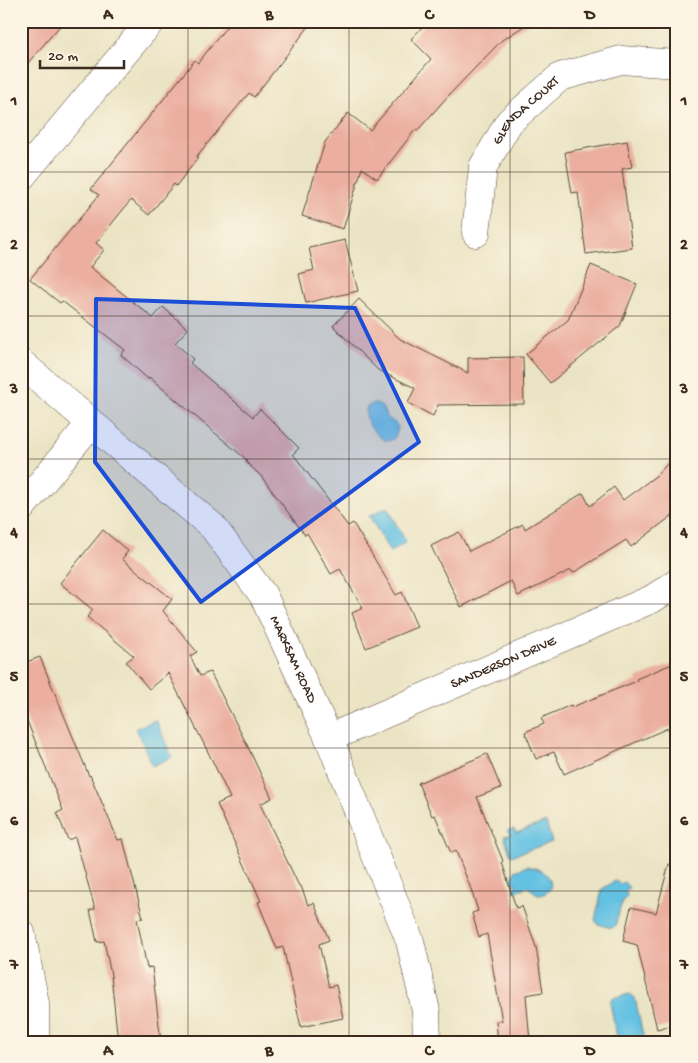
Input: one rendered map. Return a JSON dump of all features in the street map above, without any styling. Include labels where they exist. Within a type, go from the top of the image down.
[{"type":"street","points":[[21,177],[151,21]]},
{"type":"street","name":"GLENDA COURT","points":[[476,232],[483,167],[509,122],[560,77],[621,60],[677,64]]},
{"type":"street","name":"MARKSAM ROAD","points":[[21,362],[213,527],[263,595],[329,738],[410,941],[426,1011],[428,1042]]},
{"type":"street","points":[[21,508],[92,423]]},
{"type":"street","name":"SANDERSON DRIVE","points":[[329,738],[652,599],[677,583]]},
{"type":"street","points":[[21,933],[36,1003],[36,1042]]},
{"type":"highlighted area","points":[[96,299],[355,308],[419,442],[201,602],[95,462]]},
{"type":"water","points":[[374,403],[382,407],[386,416],[398,427],[395,437],[390,440],[384,440],[378,436],[368,422],[367,407]]},
{"type":"water","points":[[387,507],[406,542],[390,552],[369,516]]},
{"type":"water","points":[[156,720],[172,757],[152,766],[136,728]]},
{"type":"water","points":[[546,822],[552,842],[511,856],[504,836],[510,835],[508,830],[514,829],[516,833]]},
{"type":"water","points":[[527,866],[542,871],[549,877],[551,884],[547,892],[539,895],[528,887],[517,892],[513,890],[516,886],[512,880],[515,871]]},
{"type":"water","points":[[615,881],[621,884],[624,882],[629,888],[625,890],[627,896],[622,902],[615,926],[611,928],[598,924],[595,920],[602,889]]},
{"type":"water","points":[[630,994],[635,998],[643,1042],[618,1042],[610,1003],[612,998]]},
{"type":"building","points":[[21,21],[64,21],[21,71]]},
{"type":"building","points":[[231,21],[313,21],[254,97],[249,93],[196,157],[198,158],[176,186],[174,184],[149,215],[131,200],[96,243],[104,250],[90,267],[153,318],[163,307],[188,329],[175,343],[193,359],[190,363],[253,417],[260,409],[299,448],[293,454],[348,526],[353,523],[396,595],[402,592],[417,627],[366,648],[352,613],[363,608],[340,569],[331,574],[307,533],[305,535],[261,476],[246,462],[247,460],[121,355],[125,350],[62,301],[60,303],[30,279],[99,195],[91,189],[195,60],[198,63]]},
{"type":"building","points":[[428,21],[532,21],[502,40],[417,131],[415,130],[377,179],[362,168],[343,229],[302,216],[325,142],[348,113],[370,130],[431,59],[411,39]]},
{"type":"building","points":[[627,141],[632,167],[622,169],[632,248],[586,254],[578,192],[572,193],[565,152]]},
{"type":"building","points":[[345,240],[358,291],[306,303],[299,274],[314,270],[309,248]]},
{"type":"building","points":[[591,265],[637,284],[620,326],[550,383],[526,354],[568,320]]},
{"type":"building","points":[[359,299],[400,339],[468,373],[468,358],[523,357],[524,404],[438,405],[433,416],[408,403],[415,388],[378,370],[333,326]]},
{"type":"building","points":[[677,453],[677,512],[631,547],[626,540],[573,573],[571,570],[518,596],[511,581],[461,607],[431,546],[459,532],[469,551],[523,524],[525,529],[583,493],[590,506],[614,487],[623,500],[657,475]]},
{"type":"building","points":[[103,530],[128,551],[122,559],[172,599],[163,611],[197,652],[190,656],[200,676],[210,672],[247,745],[272,798],[260,804],[299,886],[301,886],[308,905],[314,903],[329,940],[319,944],[329,987],[336,985],[343,1018],[301,1027],[283,947],[277,949],[258,902],[261,901],[217,804],[230,798],[168,673],[149,689],[126,662],[134,656],[87,617],[93,610],[60,583]]},
{"type":"building","points":[[40,657],[89,776],[118,840],[123,839],[143,918],[137,919],[147,968],[152,967],[161,1042],[118,1042],[111,975],[104,941],[97,942],[90,910],[95,909],[75,837],[68,840],[57,813],[63,810],[21,706],[21,664]]},
{"type":"building","points":[[677,662],[677,724],[564,774],[554,752],[536,759],[525,732],[544,724],[541,718],[637,681],[636,679]]},
{"type":"building","points":[[487,754],[501,788],[477,797],[503,861],[516,908],[522,906],[536,947],[543,992],[526,995],[530,1042],[498,1042],[496,1021],[502,1021],[487,934],[479,937],[472,913],[478,911],[456,851],[451,853],[435,815],[432,816],[418,783]]},
{"type":"building","points":[[669,864],[677,865],[677,1024],[657,1029],[637,945],[623,941],[631,907],[656,913]]}]
